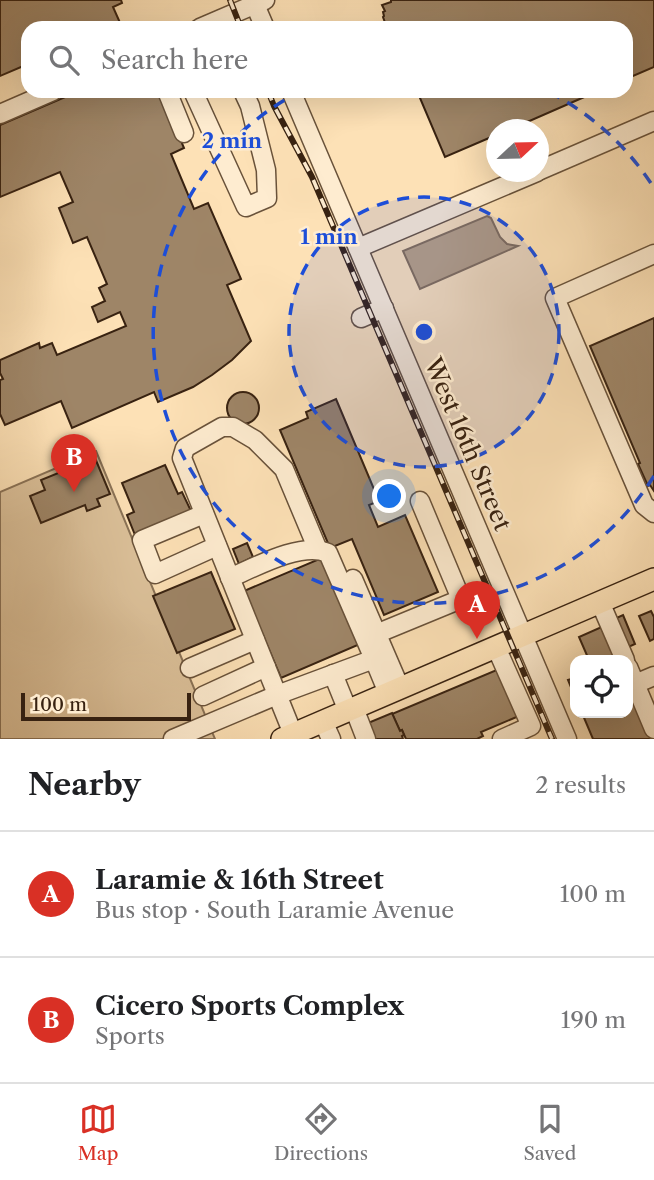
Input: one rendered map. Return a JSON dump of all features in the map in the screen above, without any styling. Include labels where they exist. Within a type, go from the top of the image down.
[{"type":"main road","points":[[287,737],[327,730],[351,709],[654,579]]},
{"type":"street","points":[[215,21],[258,1],[263,21]]},
{"type":"street","points":[[0,114],[37,98]]},
{"type":"street","points":[[170,98],[184,134]]},
{"type":"street","points":[[196,98],[246,207],[267,198],[267,170],[246,98]]},
{"type":"street","name":"West 16th Street","points":[[294,98],[567,739]]},
{"type":"street","points":[[549,166],[654,121]]},
{"type":"street","points":[[358,248],[512,182]]},
{"type":"street","points":[[654,254],[555,298],[644,505],[654,513]]},
{"type":"street","points":[[361,318],[384,308]]},
{"type":"street","points":[[287,737],[277,695],[182,458],[185,448],[222,427],[233,427],[255,440],[284,469],[318,550]]},
{"type":"street","points":[[376,634],[461,599],[420,501]]},
{"type":"street","points":[[204,514],[142,540],[155,574],[217,546]]},
{"type":"street","points":[[230,578],[300,551],[318,550],[328,553],[373,659],[394,691]]},
{"type":"street","points":[[341,553],[376,634],[394,691]]},
{"type":"street","points":[[600,602],[623,655]]},
{"type":"street","points":[[190,668],[255,640]]},
{"type":"street","points":[[496,647],[531,726],[502,739]]},
{"type":"street","points":[[173,739],[277,695],[373,659]]},
{"type":"street","points":[[203,696],[266,667]]},
{"type":"street","points":[[333,674],[366,739]]},
{"type":"street","points":[[635,684],[654,676]]},
{"type":"street","points":[[633,679],[654,729]]},
{"type":"shaded area","points":[[487,216],[507,244],[518,246],[420,289],[403,251]]},
{"type":"shaded area","points":[[96,451],[215,739],[0,739],[0,492]]},
{"type":"building","points":[[0,0],[121,0],[122,3],[113,7],[119,21],[21,21],[21,67],[0,76]]},
{"type":"building","points":[[654,0],[654,67],[633,76],[633,21],[384,21],[382,5],[391,2]]},
{"type":"building","points":[[63,98],[163,98],[184,148],[171,154],[194,209],[208,203],[241,279],[227,285],[251,341],[212,375],[193,387],[158,402],[154,392],[72,428],[61,401],[5,425],[0,414],[0,380],[3,379],[0,360],[39,343],[40,348],[52,343],[57,355],[126,326],[120,312],[98,322],[92,307],[105,301],[99,288],[107,284],[87,237],[73,243],[59,208],[73,202],[60,172],[0,197],[0,125]]},
{"type":"building","points":[[420,98],[582,98],[534,119],[486,119],[486,139],[445,157]]},
{"type":"building","points":[[654,318],[654,491],[648,486],[638,464],[640,463],[590,346]]},
{"type":"building","points":[[243,392],[254,397],[259,408],[254,419],[243,424],[232,419],[227,408],[232,397]]},
{"type":"building","points":[[336,399],[379,501],[369,505],[378,527],[405,515],[438,592],[384,615],[352,539],[330,548],[280,430],[308,418],[306,412]]},
{"type":"building","points":[[95,458],[110,494],[97,499],[100,506],[87,511],[85,505],[41,523],[30,496],[45,490],[41,480]]},
{"type":"building","points":[[165,465],[178,494],[182,492],[191,511],[135,535],[127,515],[134,512],[122,483]]},
{"type":"building","points":[[247,543],[253,557],[239,564],[233,549]]},
{"type":"building","points":[[324,557],[360,644],[281,678],[244,591]]},
{"type":"building","points":[[211,572],[235,629],[177,653],[153,596]]},
{"type":"building","points":[[651,611],[654,617],[654,639],[650,641],[639,616]]},
{"type":"building","points":[[623,615],[635,644],[624,649],[612,620]]},
{"type":"building","points":[[606,625],[619,655],[587,655],[579,637]]},
{"type":"building","points":[[499,669],[519,716],[481,732],[483,736],[477,739],[406,739],[402,730],[400,731],[392,714]]},
{"type":"building","points":[[633,689],[654,739],[593,739],[584,718],[633,718]]},
{"type":"building","points":[[392,713],[400,731],[402,730],[403,739],[375,739],[368,723]]},
{"type":"railway","points":[[230,0],[238,21]]},
{"type":"railway","points":[[271,98],[312,177],[552,739]]},
{"type":"place","name":"Cicero Sports Complex","points":[[74,492]]},
{"type":"place","name":"Laramie & 16th Street","points":[[477,639]]}]
